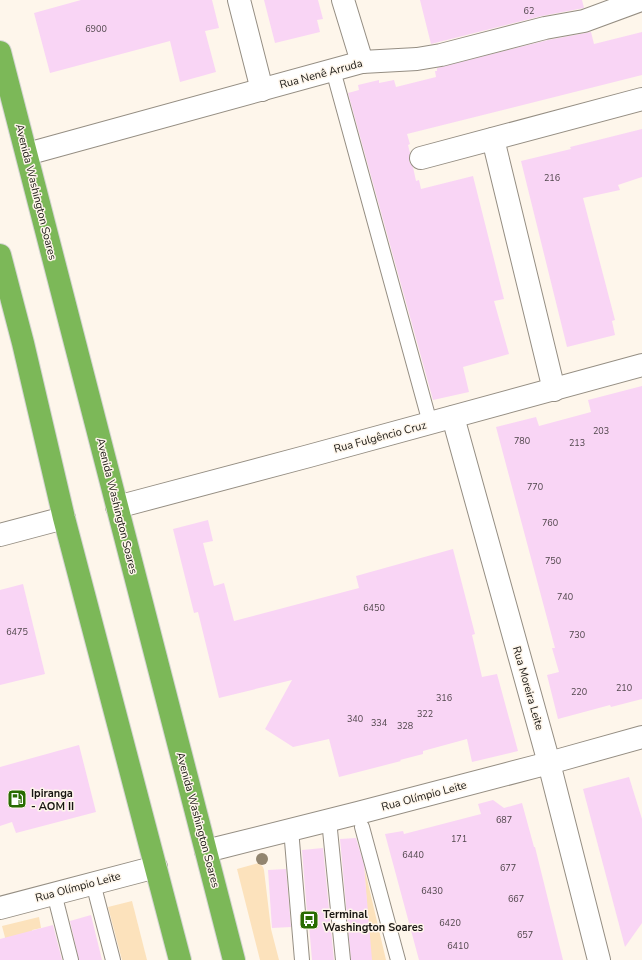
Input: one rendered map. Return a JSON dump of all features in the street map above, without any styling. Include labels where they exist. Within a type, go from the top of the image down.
[{"type":"highway","name":"Avenida Washington Soares","points":[[0,52],[234,960]]},
{"type":"highway","points":[[0,255],[23,343],[64,518],[180,960]]},
{"type":"street","points":[[239,0],[262,90]]},
{"type":"street","points":[[343,0],[362,62]]},
{"type":"street","name":"Rua Nenê Arruda","points":[[27,154],[362,62],[417,59],[441,55],[545,28],[584,21],[641,0]]},
{"type":"street","points":[[421,158],[642,99]]},
{"type":"street","points":[[493,139],[554,390]]},
{"type":"street","name":"Rua Fulgêncio Cruz","points":[[117,507],[642,365]]},
{"type":"street","name":"Rua Moreira Leite","points":[[453,417],[549,764],[599,960]]},
{"type":"street","points":[[0,535],[64,518]]},
{"type":"street","name":"Rua Olímpio Leite","points":[[206,851],[549,764],[642,737]]},
{"type":"street","name":"Rua Olímpio Leite","points":[[0,908],[156,866]]},
{"type":"lane","points":[[333,70],[430,423]]},
{"type":"lane","points":[[329,820],[343,960]]},
{"type":"lane","points":[[362,827],[398,960]]},
{"type":"lane","points":[[291,829],[302,960]]},
{"type":"lane","points":[[93,883],[113,960]]},
{"type":"lane","points":[[54,893],[71,960]]},
{"type":"shaded area","points":[[259,863],[264,870],[271,929],[279,960],[260,960],[237,869]]},
{"type":"shaded area","points":[[364,866],[386,960],[371,960]]},
{"type":"shaded area","points":[[132,901],[147,960],[122,960],[108,907]]},
{"type":"shaded area","points":[[39,917],[41,928],[32,930],[40,960],[11,960],[2,926]]},
{"type":"building","points":[[81,0],[212,0],[219,28],[205,31],[216,72],[180,82],[170,41],[50,73],[34,13]]},
{"type":"building","points":[[264,0],[318,0],[323,19],[317,20],[320,32],[275,43]]},
{"type":"building","points":[[420,0],[582,0],[584,8],[542,16],[431,44]]},
{"type":"building","points":[[591,32],[594,44],[642,32],[642,75],[407,134],[410,144],[408,145],[410,153],[409,161],[413,167],[416,181],[419,180],[421,189],[473,176],[504,299],[494,301],[509,354],[463,367],[469,392],[433,400],[348,93],[359,90],[358,85],[379,80],[379,83],[394,80],[396,87],[436,77],[435,71],[437,71],[437,68],[548,40]]},
{"type":"building","points":[[642,129],[642,177],[618,185],[620,190],[583,198],[615,320],[612,321],[615,335],[567,347],[521,161]]},
{"type":"building","points":[[642,386],[642,699],[611,707],[610,705],[558,719],[547,675],[559,672],[552,648],[555,648],[496,427],[536,417],[539,426],[591,412],[588,400]]},
{"type":"building","points":[[208,520],[213,541],[203,543],[214,586],[224,583],[234,621],[359,588],[356,576],[453,549],[475,634],[472,635],[482,677],[497,674],[518,751],[472,762],[467,739],[423,751],[423,754],[400,760],[401,761],[339,777],[329,739],[293,747],[265,729],[292,680],[219,698],[198,612],[194,613],[173,529]]},
{"type":"building","points":[[23,584],[45,674],[0,685],[0,590]]},
{"type":"building","points":[[79,745],[96,812],[16,833],[12,822],[0,826],[0,767]]},
{"type":"building","points":[[629,777],[642,819],[642,923],[625,947],[583,789]]},
{"type":"building","points":[[493,800],[504,808],[522,803],[535,847],[563,960],[419,960],[385,834],[403,831],[404,834],[481,814],[478,804]]},
{"type":"building","points":[[356,838],[364,865],[372,960],[351,960],[340,839]]},
{"type":"building","points":[[323,848],[334,960],[312,960],[302,850]]},
{"type":"building","points":[[286,869],[291,927],[272,928],[268,870]]},
{"type":"building","points":[[91,915],[102,960],[79,960],[70,921]]},
{"type":"building","points":[[53,925],[62,960],[0,960],[0,939]]},
{"type":"place","name":"Ipiranga - AOM II","points":[[17,799]]},
{"type":"place","name":"Terminal Washington Soares","points":[[309,920]]}]
